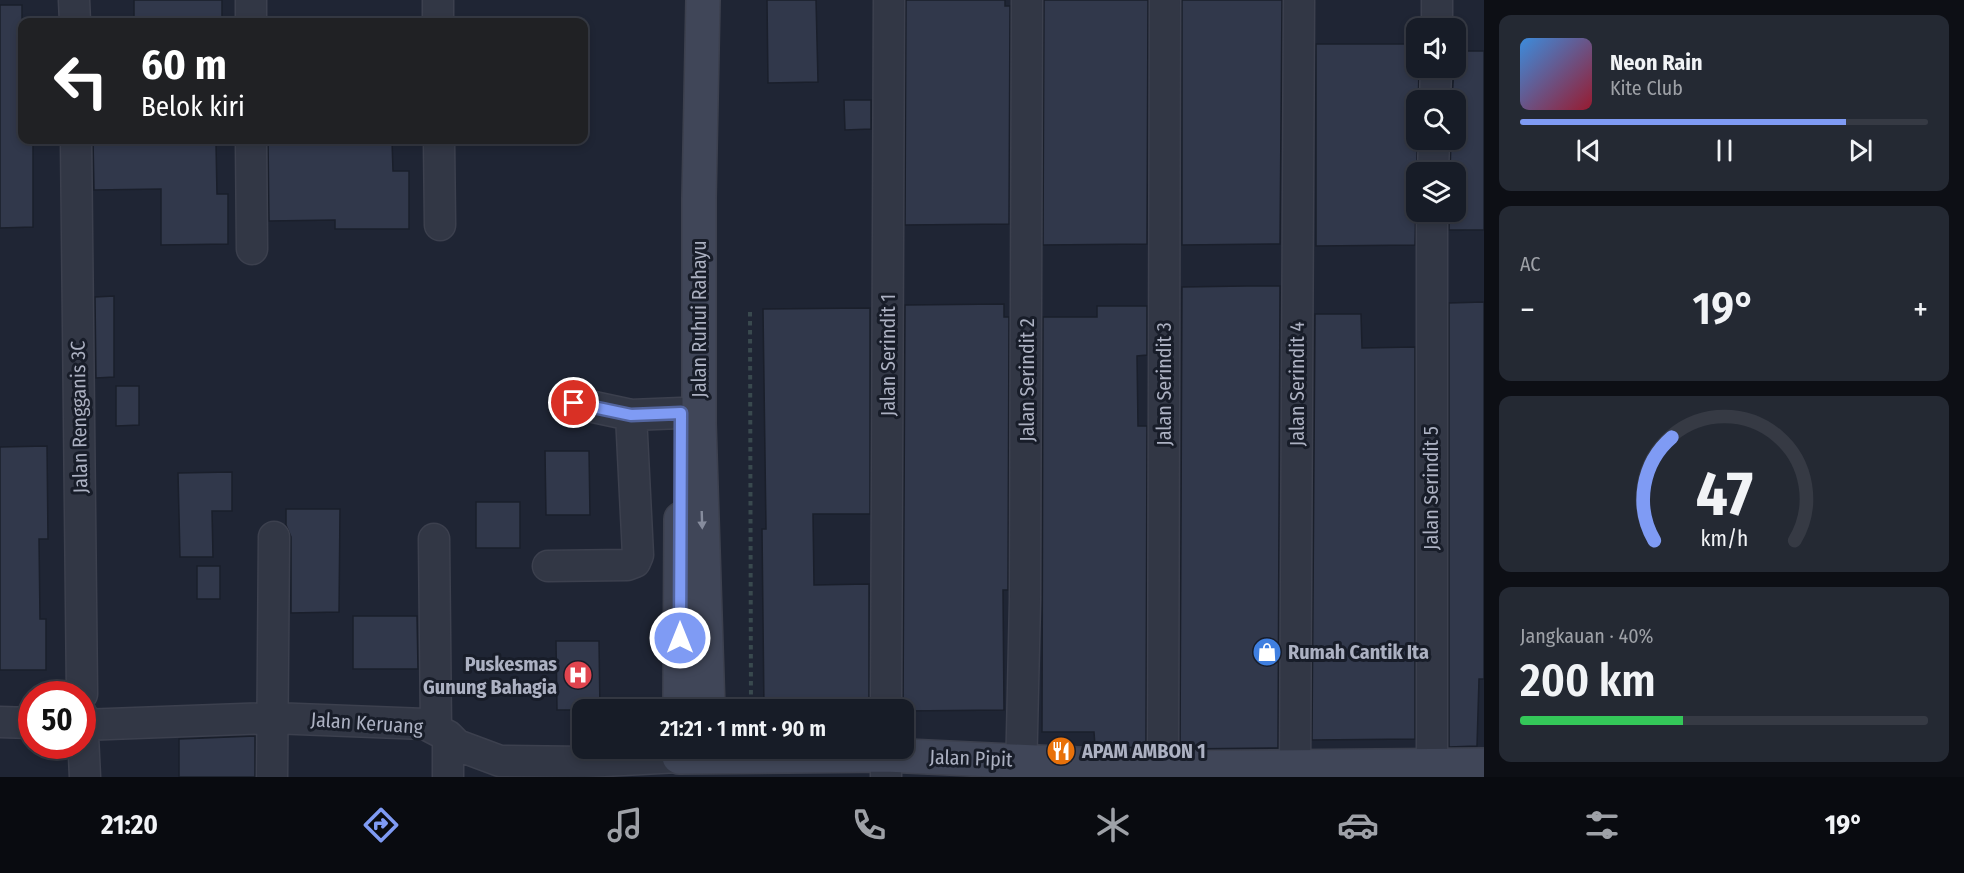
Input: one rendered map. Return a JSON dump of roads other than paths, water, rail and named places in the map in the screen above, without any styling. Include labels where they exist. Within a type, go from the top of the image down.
[{"type":"main road","name":"Jalan Ruhui Rahayu","points":[[680,699],[684,0]]},
{"type":"main road","name":"Jalan Ruhui Rahayu","points":[[703,0],[699,198],[699,423],[708,699]]},
{"type":"main road","name":"Jalan Pipit","points":[[694,760],[886,760],[1021,768],[1163,772],[1432,771],[1484,765]]},
{"type":"street","points":[[74,0],[75,18]]},
{"type":"street","points":[[251,0],[251,18]]},
{"type":"street","points":[[438,0],[438,18]]},
{"type":"street","name":"Jalan Serindit 1","points":[[886,699],[889,0]]},
{"type":"street","name":"Jalan Serindit 2","points":[[1021,768],[1025,600],[1027,0]]},
{"type":"street","name":"Jalan Serindit 3","points":[[1163,772],[1165,0]]},
{"type":"street","name":"Jalan Serindit 4","points":[[1295,772],[1299,0]]},
{"type":"street","points":[[1437,0],[1437,18]]},
{"type":"street","name":"Jalan Rengganis 3C","points":[[76,144],[82,681]]},
{"type":"street","points":[[251,144],[252,249]]},
{"type":"street","points":[[440,144],[440,225]]},
{"type":"street","name":"Jalan Serindit 5","points":[[1432,222],[1432,771]]},
{"type":"street","points":[[574,403],[631,415],[681,413]]},
{"type":"street","points":[[548,566],[627,565],[635,562],[638,555],[631,415]]},
{"type":"street","points":[[272,777],[274,537]]},
{"type":"street","points":[[434,539],[442,733],[448,777]]},
{"type":"street","name":"Jalan Keruang","points":[[96,725],[272,718],[425,724],[500,769],[585,762],[694,760]]},
{"type":"street","points":[[0,722],[18,723]]},
{"type":"street","points":[[84,759],[85,777]]},
{"type":"place","name":"Rumah Cantik Ita","points":[[1267,652]]},
{"type":"place","name":"Puskesmas Gunung Bahagia","points":[[578,675]]},
{"type":"place","name":"APAM AMBON 1","points":[[1061,751]]}]
